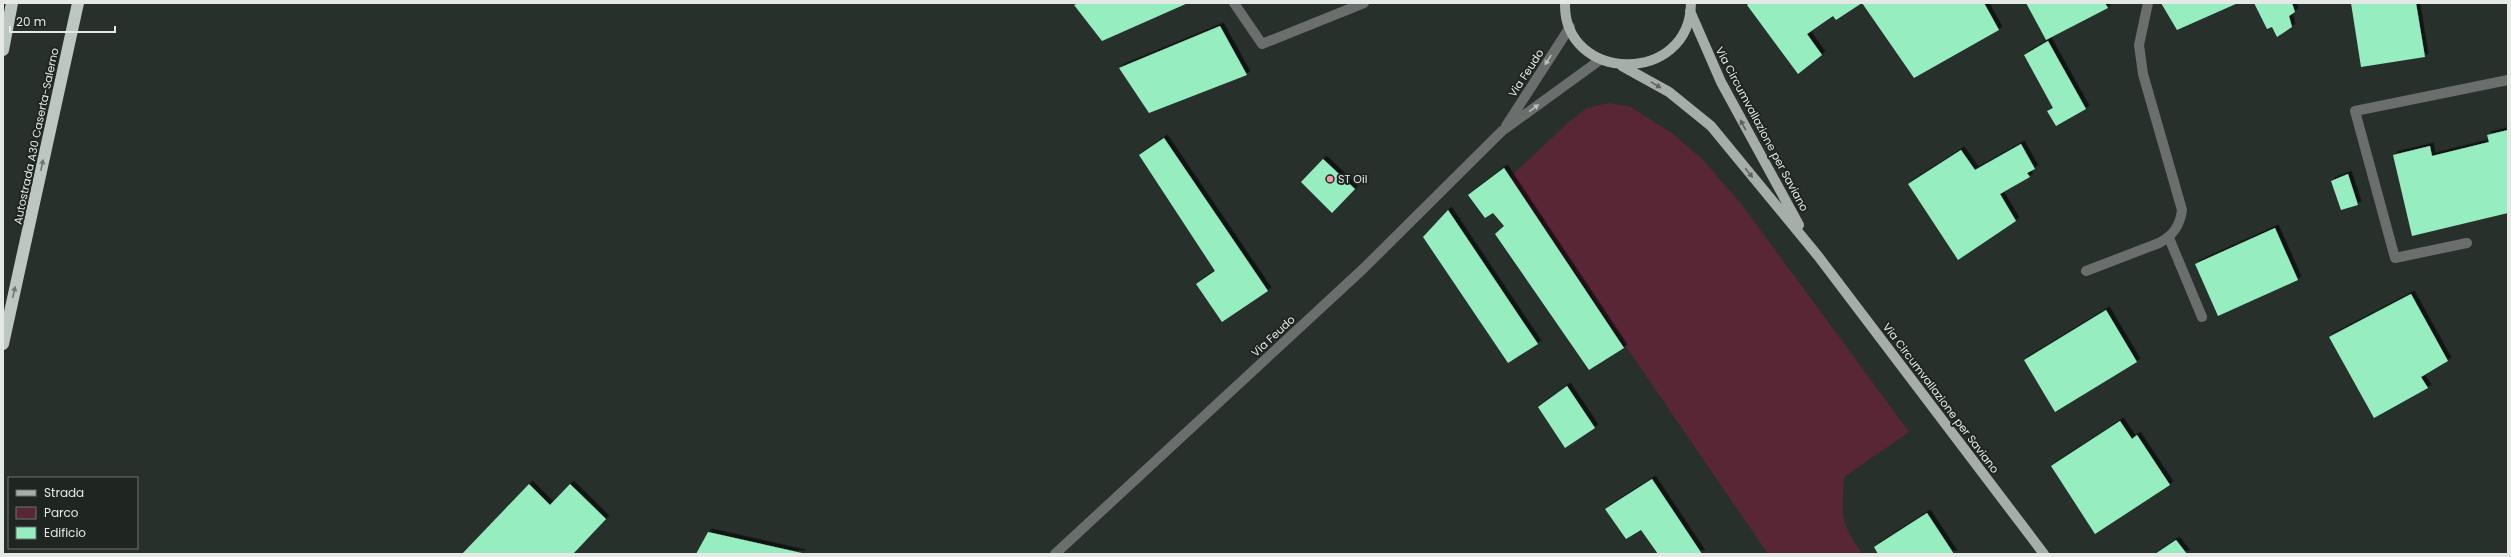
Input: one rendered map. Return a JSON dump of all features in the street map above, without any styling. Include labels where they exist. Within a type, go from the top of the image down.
[{"type":"highway","points":[[3,50],[12,3]]},
{"type":"highway","name":"Autostrada A30 Caserta-Salerno","points":[[3,344],[78,3]]},
{"type":"main road","points":[[1565,3],[1570,27],[1588,51],[1600,60],[1622,66],[1641,64],[1659,58],[1674,46],[1685,30],[1690,7]]},
{"type":"main road","name":"Via Circumvallazione per Saviano","points":[[1690,7],[1724,88],[1792,213],[1818,256]]},
{"type":"main road","name":"Via Circumvallazione per Saviano","points":[[1622,66],[1669,92],[1711,126],[1818,256],[2044,554]]},
{"type":"street","points":[[1234,3],[1262,44],[1364,3]]},
{"type":"street","points":[[2086,271],[2169,238],[2180,223],[2182,210],[2143,74],[2139,45],[2148,3]]},
{"type":"street","name":"Via Feudo","points":[[1502,131],[1570,27]]},
{"type":"street","name":"Via Feudo","points":[[1055,554],[1363,269],[1502,131],[1600,60]]},
{"type":"street","points":[[2467,243],[2395,258],[2354,111],[2508,80]]},
{"type":"street","points":[[2169,238],[2202,317]]},
{"type":"green space","points":[[1609,103],[1631,107],[1673,134],[1702,159],[1742,205],[1909,432],[1844,477],[1843,509],[1845,524],[1848,532],[1861,552],[1858,554],[1768,554],[1510,177],[1571,120],[1587,108]]},
{"type":"building","points":[[1079,3],[1188,3],[1102,41],[1074,5]]},
{"type":"building","points":[[1749,3],[1862,3],[1836,20],[1833,16],[1807,34],[1822,55],[1798,74],[1747,5]]},
{"type":"building","points":[[1862,3],[1984,3],[1999,30],[1914,78]]},
{"type":"building","points":[[2026,3],[2105,3],[2108,8],[2046,40]]},
{"type":"building","points":[[2161,3],[2238,3],[2177,30]]},
{"type":"building","points":[[2254,3],[2292,3],[2295,12],[2289,16],[2292,27],[2277,37],[2272,27],[2267,29]]},
{"type":"building","points":[[2351,3],[2416,3],[2425,57],[2361,67]]},
{"type":"building","points":[[1220,26],[1247,75],[1149,113],[1119,68]]},
{"type":"building","points":[[2048,41],[2086,109],[2056,126],[2047,111],[2053,108],[2024,55]]},
{"type":"building","points":[[2508,130],[2508,213],[2412,236],[2393,155],[2430,146],[2432,156],[2489,142],[2487,135]]},
{"type":"building","points":[[1164,138],[1268,291],[1222,322],[1196,284],[1215,271],[1139,155]]},
{"type":"building","points":[[2021,144],[2035,169],[2027,173],[2030,177],[2000,194],[2016,221],[1958,260],[1908,184],[1961,150],[1975,170]]},
{"type":"building","points":[[1323,159],[1355,189],[1332,213],[1301,182]]},
{"type":"building","points":[[1504,168],[1624,348],[1589,370],[1495,234],[1504,226],[1493,213],[1485,218],[1468,195]]},
{"type":"building","points":[[2348,174],[2358,205],[2341,210],[2331,181]]},
{"type":"building","points":[[1448,210],[1538,344],[1508,363],[1423,237]]},
{"type":"building","points":[[2275,228],[2298,280],[2218,316],[2195,264]]},
{"type":"building","points":[[2411,294],[2448,361],[2421,377],[2428,388],[2374,418],[2329,337]]},
{"type":"building","points":[[2106,310],[2137,362],[2055,412],[2024,360]]},
{"type":"building","points":[[1567,386],[1595,428],[1565,448],[1538,407]]},
{"type":"building","points":[[2120,421],[2132,439],[2137,435],[2170,485],[2095,534],[2051,466]]},
{"type":"building","points":[[1652,479],[1702,554],[1658,554],[1641,530],[1626,539],[1605,509]]},
{"type":"building","points":[[529,484],[550,505],[570,484],[606,519],[573,554],[462,554]]},
{"type":"building","points":[[1927,513],[1954,554],[1878,554],[1874,547]]},
{"type":"building","points":[[708,532],[802,553],[802,554],[696,554]]},
{"type":"building","points":[[2176,540],[2187,554],[2155,554]]},
{"type":"place","name":"ST Oil","points":[[1330,179]]}]
